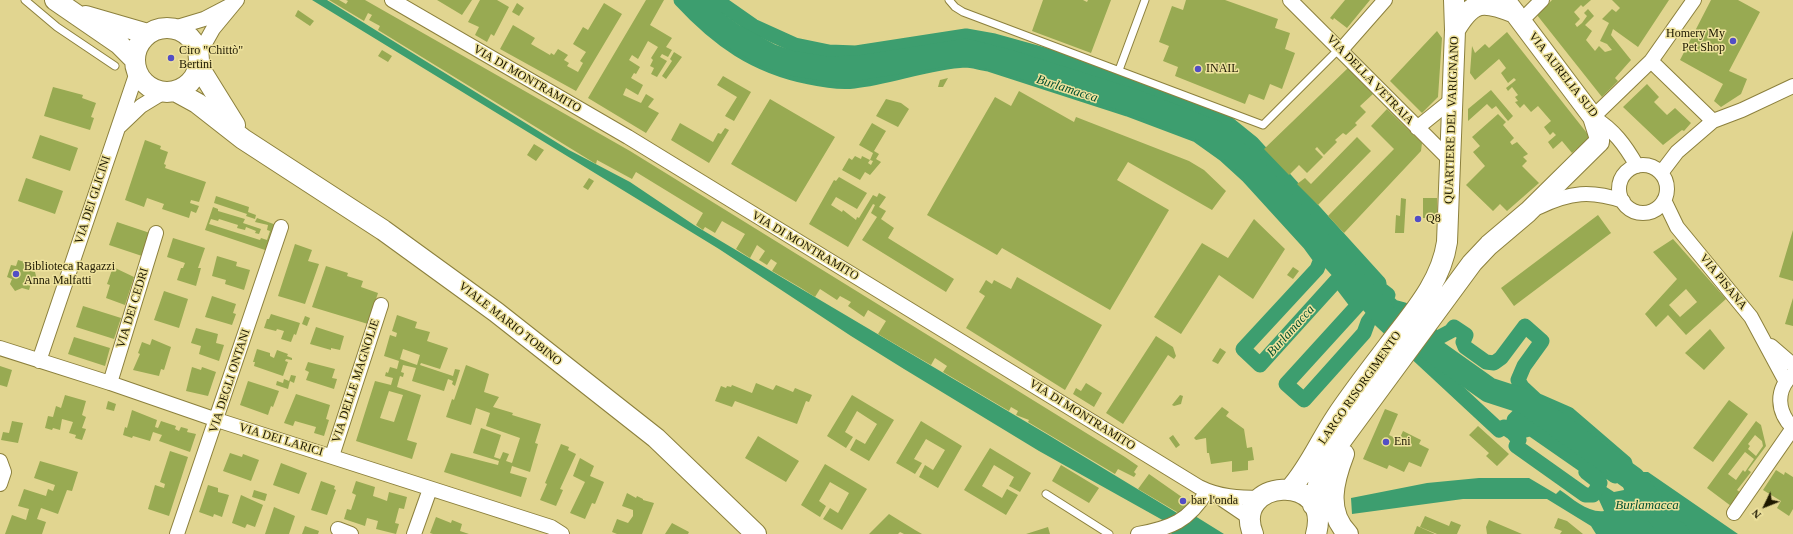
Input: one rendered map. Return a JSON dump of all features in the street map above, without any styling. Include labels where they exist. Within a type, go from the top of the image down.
[{"type":"main road","points":[[1454,0],[1456,30]]},
{"type":"main road","name":"QUARTIERE DEL VARIGNANO","points":[[1425,312],[1446,251],[1456,30],[1468,10],[1478,1],[1492,1],[1503,5],[1514,12]]},
{"type":"main road","points":[[62,5],[148,34]]},
{"type":"main road","points":[[62,5],[119,44],[136,66],[148,86],[169,92],[189,84],[199,61],[191,37],[174,28],[156,29],[148,34],[138,47],[136,66]]},
{"type":"main road","name":"VIA AURELIA SUD","points":[[1514,12],[1593,116]]},
{"type":"main road","name":"VIALE MARIO TOBINO","points":[[199,61],[243,139]]},
{"type":"main road","name":"VIALE MARIO TOBINO","points":[[169,92],[197,103],[243,139],[383,230],[496,312],[656,438],[756,534]]},
{"type":"main road","points":[[1425,312],[1479,255],[1528,212],[1598,144],[1599,136],[1593,116]]},
{"type":"main road","name":"LARGO RISORGIMENTO","points":[[1290,489],[1303,472],[1336,418],[1395,352],[1425,312]]},
{"type":"main road","name":"LARGO RISORGIMENTO","points":[[1319,524],[1319,481],[1338,446],[1355,423],[1395,352]]},
{"type":"main road","name":"LARGO RISORGIMENTO","points":[[1348,534],[1341,527],[1335,512],[1333,490],[1339,467],[1355,423]]},
{"type":"main road","points":[[1250,528],[1252,511],[1261,498],[1269,492],[1279,489],[1290,489],[1307,497],[1319,524]]},
{"type":"street","name":"VIA DI MONTRAMITO","points":[[392,0],[628,137],[1212,493],[1250,528]]},
{"type":"street","points":[[1341,50],[1385,0]]},
{"type":"street","points":[[1514,12],[1542,0]]},
{"type":"street","points":[[1593,116],[1652,61],[1694,0]]},
{"type":"street","points":[[174,28],[204,19],[236,2]]},
{"type":"street","points":[[199,61],[213,29],[236,2]]},
{"type":"street","name":"VIA DELLA VETRAIA","points":[[1293,3],[1417,128],[1453,99]]},
{"type":"street","points":[[1652,61],[1713,121]]},
{"type":"street","name":"VIA DEI GLICINI","points":[[40,360],[136,66]]},
{"type":"street","points":[[1661,173],[1677,152],[1713,121],[1736,113],[1793,86]]},
{"type":"street","name":"VIA DEI GLICINI","points":[[116,131],[141,106],[169,92]]},
{"type":"street","name":"VIA AURELIA SUD","points":[[1593,116],[1606,124],[1620,138],[1637,166]]},
{"type":"street","points":[[1417,128],[1450,160]]},
{"type":"street","points":[[1528,212],[1554,200],[1579,193],[1602,195],[1623,201],[1632,210],[1648,213],[1660,206],[1664,200],[1667,186],[1661,173],[1650,166],[1637,166],[1630,170],[1621,181],[1620,188],[1623,201]]},
{"type":"street","name":"VIA PISANA","points":[[1664,200],[1677,228],[1743,306],[1789,378]]},
{"type":"street","name":"VIA PISANA","points":[[1648,213],[1677,228]]},
{"type":"street","name":"VIA DEGLI ONTANI","points":[[177,534],[217,420],[281,227]]},
{"type":"street","name":"VIA DEI CEDRI","points":[[110,383],[156,233]]},
{"type":"street","name":"VIA DELLE MAGNOLIE","points":[[332,456],[381,305]]},
{"type":"street","name":"VIA PISANA","points":[[1764,339],[1793,365]]},
{"type":"street","name":"VIA DEI LARICI","points":[[0,348],[110,383],[217,420],[552,527],[562,534]]},
{"type":"street","points":[[1734,513],[1793,428],[1787,422],[1780,406],[1780,398],[1789,378]]},
{"type":"street","points":[[0,484],[4,472],[1,463]]},
{"type":"street","points":[[414,534],[430,488]]},
{"type":"street","name":"VIA DI MONTRAMITO","points":[[1212,493],[1240,498],[1261,498]]},
{"type":"street","points":[[1138,534],[1171,527],[1194,511],[1212,493]]},
{"type":"street","points":[[338,530],[351,534]]},
{"type":"lane","points":[[25,0],[57,27],[115,66]]},
{"type":"lane","points":[[949,0],[955,7],[963,12],[1263,125],[1334,54],[1341,50]]},
{"type":"lane","points":[[1119,70],[1145,0]]},
{"type":"lane","points":[[1281,0],[1293,3]]},
{"type":"lane","points":[[1046,494],[1109,534]]},
{"type":"water","points":[[312,0],[327,0],[569,150],[630,182],[694,225],[1182,516],[1195,516],[1224,534],[1171,534],[1175,527],[1039,451],[904,369],[719,249]]},
{"type":"water","name":"Burlamacca","points":[[1625,463],[1639,472],[1648,472],[1738,534],[1596,534],[1591,526],[1547,499],[1463,499],[1352,514],[1351,498],[1427,483],[1479,478],[1529,478],[1556,494],[1560,490],[1586,508],[1604,511],[1599,500],[1593,495],[1600,483],[1614,492],[1624,490],[1622,482],[1615,476]]},
{"type":"building","points":[[329,0],[339,0],[346,4],[348,1],[346,0],[365,0],[630,151],[1125,457],[1138,466],[1134,472],[1136,474],[1134,477],[1118,469],[1115,474],[1028,422],[1029,420],[1016,415],[1018,411],[1011,407],[1009,411],[943,372],[947,366],[935,358],[931,365],[878,334],[886,321],[868,310],[864,317],[848,306],[851,302],[840,296],[837,300],[820,289],[815,297],[772,271],[777,263],[771,259],[767,265],[759,260],[765,251],[757,245],[750,258],[736,249],[745,234],[722,221],[715,233],[705,227],[703,230],[696,225],[703,213],[636,172],[632,179],[597,160],[596,164],[378,30],[380,26],[369,20],[372,15],[368,13],[364,21]]},
{"type":"building","points":[[437,0],[472,0],[462,15]]},
{"type":"building","points":[[480,0],[497,0],[509,7],[494,36],[491,34],[487,42],[475,35],[479,27],[468,22]]},
{"type":"building","points":[[646,0],[664,0],[650,25],[672,38],[666,47],[672,50],[668,57],[662,54],[660,57],[667,61],[657,77],[651,74],[654,68],[650,66],[653,60],[651,58],[658,47],[648,41],[638,59],[632,55],[629,60],[640,67],[636,74],[634,73],[631,78],[643,85],[638,95],[626,88],[623,95],[641,103],[646,94],[654,99],[648,107],[659,113],[646,133],[588,98]]},
{"type":"building","points":[[1043,0],[1083,0],[1087,2],[1088,0],[1111,0],[1091,53],[1032,31]]},
{"type":"building","points":[[1186,0],[1225,0],[1278,19],[1275,28],[1290,33],[1285,49],[1295,53],[1282,89],[1270,84],[1264,100],[1249,94],[1245,104],[1175,76],[1178,67],[1163,61],[1169,46],[1159,42],[1172,6],[1183,10]]},
{"type":"building","points":[[1345,0],[1370,0],[1347,28],[1334,18],[1333,20],[1330,18]]},
{"type":"building","points":[[1552,0],[1591,0],[1583,7],[1581,5],[1574,12],[1580,19],[1575,24],[1577,27],[1582,23],[1587,16],[1584,13],[1588,9],[1594,16],[1585,25],[1592,31],[1586,40],[1595,51],[1599,46],[1605,52],[1612,50],[1607,44],[1600,41],[1609,23],[1602,19],[1612,9],[1616,12],[1620,8],[1612,0],[1669,0],[1638,47],[1613,29],[1611,35],[1631,60],[1615,78],[1618,81],[1602,97],[1537,15]]},
{"type":"building","points":[[1711,0],[1738,0],[1760,12],[1729,71],[1747,79],[1741,94],[1721,107],[1714,101],[1723,84],[1680,60]]},
{"type":"building","points":[[517,3],[524,8],[519,16],[512,12]]},
{"type":"building","points":[[604,3],[622,14],[576,91],[500,49],[513,25],[535,38],[531,44],[550,55],[551,53],[554,55],[558,49],[568,55],[564,60],[569,63],[567,66],[578,72],[583,63],[580,61],[586,52],[573,44],[583,27],[588,30]]},
{"type":"building","points":[[298,10],[314,21],[310,26],[295,16]]},
{"type":"building","points":[[1437,31],[1442,38],[1438,97],[1422,113],[1390,81]]},
{"type":"building","points":[[1507,32],[1590,137],[1572,153],[1562,141],[1553,149],[1548,142],[1556,135],[1553,132],[1550,135],[1544,127],[1551,121],[1538,106],[1531,112],[1524,104],[1520,108],[1515,102],[1518,101],[1515,97],[1518,95],[1512,87],[1508,91],[1506,88],[1516,80],[1514,78],[1508,83],[1501,73],[1506,68],[1499,59],[1475,80],[1470,73],[1472,46],[1475,53],[1485,44],[1489,48]]},
{"type":"building","points":[[382,50],[392,56],[388,62],[378,56]]},
{"type":"building","points":[[674,52],[682,57],[666,79],[662,76],[672,61],[670,59]]},
{"type":"building","points":[[1348,68],[1373,94],[1360,106],[1366,112],[1355,123],[1357,125],[1346,135],[1343,133],[1335,140],[1337,142],[1324,155],[1317,147],[1315,149],[1323,157],[1307,173],[1299,165],[1289,175],[1264,149]]},
{"type":"building","points":[[723,76],[751,92],[734,121],[725,116],[737,97],[717,85]]},
{"type":"building","points":[[948,78],[943,87],[938,87],[940,80]]},
{"type":"building","points":[[1647,84],[1659,97],[1654,102],[1667,115],[1675,108],[1691,123],[1684,131],[1682,130],[1663,145],[1623,107]]},
{"type":"building","points":[[53,87],[83,95],[82,98],[96,103],[91,117],[94,118],[90,130],[44,116]]},
{"type":"building","points":[[1491,90],[1513,116],[1508,121],[1496,106],[1492,109],[1487,104],[1468,121],[1468,109]]},
{"type":"building","points":[[1019,91],[1074,122],[1076,117],[1189,161],[1204,170],[1226,191],[1212,210],[1128,162],[1117,180],[1169,210],[1110,310],[1002,248],[997,255],[927,215],[995,97],[1011,106]]},
{"type":"building","points":[[770,99],[835,137],[796,202],[731,164]]},
{"type":"building","points":[[886,99],[901,103],[909,109],[898,127],[876,116]]},
{"type":"building","points":[[1387,109],[1422,143],[1421,151],[1344,233],[1328,216],[1394,149],[1371,126]]},
{"type":"building","points":[[1498,114],[1506,122],[1503,125],[1514,138],[1510,142],[1512,145],[1517,142],[1528,154],[1523,157],[1527,161],[1522,166],[1539,183],[1507,211],[1500,204],[1493,211],[1466,185],[1485,166],[1473,152],[1480,146],[1472,137]]},
{"type":"building","points":[[680,123],[713,142],[718,133],[721,134],[725,128],[729,130],[709,163],[671,140]]},
{"type":"building","points":[[872,123],[886,131],[874,151],[879,154],[876,159],[881,162],[870,175],[865,172],[860,180],[842,170],[849,158],[852,160],[855,156],[861,159],[862,156],[870,160],[873,153],[859,145]],"holes":[[[870,160],[873,161],[871,165],[868,163]]]},
{"type":"building","points":[[40,135],[78,148],[70,171],[32,158]]},
{"type":"building","points":[[1357,137],[1371,151],[1318,205],[1297,184],[1305,178],[1311,184]]},
{"type":"building","points":[[145,140],[161,146],[160,149],[168,152],[164,164],[166,165],[165,168],[206,182],[199,202],[191,200],[190,203],[199,206],[196,213],[191,211],[189,218],[162,209],[164,204],[147,198],[144,207],[125,200]]},
{"type":"building","points":[[534,144],[544,150],[536,161],[527,155]]},
{"type":"building","points":[[839,177],[867,193],[857,209],[836,197],[831,205],[842,212],[843,210],[856,220],[857,217],[859,218],[873,195],[877,197],[879,193],[886,197],[879,207],[886,211],[881,219],[894,228],[888,238],[954,279],[946,292],[862,240],[877,217],[871,213],[875,205],[873,204],[848,247],[809,224],[834,180],[836,181]]},
{"type":"building","points":[[26,178],[63,191],[55,214],[18,201]]},
{"type":"building","points":[[589,178],[594,181],[588,190],[583,187]]},
{"type":"building","points":[[216,196],[249,207],[248,212],[256,215],[255,219],[246,216],[247,214],[214,203]]},
{"type":"building","points":[[1401,198],[1406,199],[1404,233],[1395,233],[1396,215],[1400,216]]},
{"type":"building","points":[[1423,198],[1437,198],[1437,218],[1423,218]]},
{"type":"building","points":[[213,207],[218,209],[218,211],[245,219],[243,223],[261,229],[259,234],[255,233],[256,231],[246,227],[245,230],[237,228],[238,225],[219,219],[218,221],[211,219],[209,224],[260,240],[261,238],[267,240],[270,231],[267,230],[268,225],[255,222],[257,218],[279,226],[271,252],[205,230]]},
{"type":"building","points":[[1598,215],[1611,233],[1514,306],[1501,288]]},
{"type":"building","points":[[1254,219],[1285,249],[1253,299],[1219,275],[1181,334],[1154,317],[1202,243],[1228,258]]},
{"type":"building","points":[[117,222],[150,233],[142,256],[109,245]]},
{"type":"building","points":[[1793,230],[1793,281],[1779,277]]},
{"type":"building","points":[[173,238],[205,248],[198,268],[201,268],[196,286],[177,280],[181,268],[183,268],[185,263],[167,257]]},
{"type":"building","points":[[1673,239],[1726,299],[1686,335],[1668,315],[1656,327],[1645,314],[1677,279],[1653,252]],"holes":[[[1686,289],[1697,302],[1680,317],[1669,305]]]},
{"type":"building","points":[[295,244],[312,250],[308,261],[319,264],[305,304],[278,296]]},
{"type":"building","points":[[217,256],[237,262],[236,266],[250,270],[244,290],[225,284],[226,280],[212,276]]},
{"type":"building","points":[[18,260],[31,264],[30,270],[35,272],[37,280],[31,283],[29,290],[22,288],[15,291],[10,284],[12,279],[7,277],[11,265],[16,266]]},
{"type":"building","points":[[326,266],[348,273],[347,276],[363,281],[361,287],[378,293],[368,324],[312,307]]},
{"type":"building","points":[[113,267],[134,277],[125,305],[106,298],[110,285],[107,284]]},
{"type":"building","points":[[1293,267],[1299,271],[1293,279],[1287,275]]},
{"type":"building","points":[[1017,277],[1102,325],[1065,390],[966,328],[985,296],[979,292],[986,280],[992,284],[994,280],[1011,289]]},
{"type":"building","points":[[164,291],[188,299],[179,328],[154,320]]},
{"type":"building","points":[[212,296],[236,304],[233,313],[236,314],[232,325],[205,317]]},
{"type":"building","points":[[1793,298],[1793,326],[1785,324]]},
{"type":"building","points":[[83,306],[121,318],[114,339],[76,327]]},
{"type":"building","points":[[271,314],[300,323],[296,335],[294,334],[291,342],[281,339],[284,331],[264,328],[267,319],[269,319]]},
{"type":"building","points":[[397,315],[417,322],[415,328],[430,332],[427,341],[448,348],[440,369],[421,363],[420,365],[453,376],[455,369],[460,370],[455,386],[452,384],[453,381],[448,379],[444,391],[412,381],[416,368],[403,365],[401,372],[404,373],[403,377],[400,376],[397,387],[421,395],[407,440],[417,443],[412,459],[356,441],[375,381],[391,385],[393,378],[385,376],[386,372],[388,373],[390,367],[397,369],[399,361],[384,356],[390,335],[396,337],[397,333],[392,331]],"holes":[[[403,349],[420,355],[417,365],[400,359]],[[389,391],[403,395],[394,422],[380,418]]]},
{"type":"building","points":[[305,316],[310,318],[307,326],[302,324]]},
{"type":"building","points":[[316,327],[344,336],[340,350],[331,348],[331,350],[310,344]]},
{"type":"building","points":[[196,328],[218,334],[216,343],[224,345],[219,361],[199,354],[201,346],[191,343]]},
{"type":"building","points":[[1710,329],[1725,348],[1704,370],[1685,353]]},
{"type":"building","points":[[1156,336],[1173,347],[1176,356],[1174,359],[1168,355],[1123,424],[1106,413]]},
{"type":"building","points":[[74,337],[110,348],[105,366],[68,354]]},
{"type":"building","points":[[152,339],[171,347],[164,370],[161,369],[159,376],[133,370],[140,354],[138,353],[142,342],[150,345]]},
{"type":"building","points":[[1220,348],[1226,352],[1218,364],[1212,361]]},
{"type":"building","points":[[257,349],[270,353],[270,356],[274,358],[277,350],[288,354],[287,356],[292,358],[292,360],[286,359],[285,361],[288,362],[283,376],[254,366],[255,362],[253,362]]},
{"type":"building","points":[[308,362],[335,369],[332,378],[337,379],[334,389],[306,380],[309,372],[305,370]]},
{"type":"building","points":[[466,365],[489,374],[484,392],[499,397],[493,407],[541,424],[535,443],[538,444],[530,472],[512,466],[510,473],[527,478],[521,497],[444,472],[451,453],[498,465],[499,461],[473,453],[481,428],[501,435],[494,457],[500,459],[503,452],[509,454],[506,461],[512,463],[520,438],[486,426],[490,413],[476,408],[471,425],[446,417],[452,399],[454,400]]},
{"type":"building","points":[[0,366],[12,370],[7,387],[0,385]]},
{"type":"building","points":[[192,367],[201,370],[202,367],[216,372],[208,396],[186,391]]},
{"type":"building","points":[[291,375],[296,376],[294,383],[290,381],[288,389],[276,385],[277,381],[283,383],[284,379],[289,381]]},
{"type":"building","points":[[248,381],[279,391],[273,407],[271,406],[268,415],[240,405]]},
{"type":"building","points":[[756,383],[773,390],[776,385],[793,392],[795,388],[812,395],[809,402],[806,401],[797,424],[735,401],[732,407],[715,401],[721,386],[726,388],[727,386],[731,387],[732,385],[752,393]]},
{"type":"building","points":[[1086,383],[1102,393],[1094,407],[1073,394],[1076,388],[1081,391]]},
{"type":"building","points":[[296,394],[330,405],[326,419],[329,420],[324,436],[314,433],[316,427],[295,421],[293,426],[284,423]]},
{"type":"building","points":[[65,395],[86,401],[82,415],[86,417],[82,428],[86,429],[82,440],[75,438],[76,435],[69,433],[73,422],[62,419],[60,430],[45,428],[48,416],[53,417],[56,406],[61,408]]},
{"type":"building","points":[[852,395],[894,420],[869,461],[850,450],[856,439],[865,444],[877,424],[857,411],[845,432],[853,437],[846,448],[827,436]]},
{"type":"building","points":[[1180,395],[1183,396],[1181,404],[1174,406],[1172,405]]},
{"type":"building","points":[[1729,400],[1748,414],[1713,462],[1693,448]]},
{"type":"building","points":[[108,401],[116,404],[114,411],[106,409]]},
{"type":"building","points":[[1222,407],[1229,412],[1226,416],[1244,429],[1247,448],[1252,447],[1254,460],[1248,461],[1248,470],[1232,472],[1232,461],[1211,464],[1209,453],[1207,453],[1206,438],[1196,440],[1194,438]]},
{"type":"building","points":[[1385,409],[1398,414],[1389,435],[1399,440],[1403,431],[1421,440],[1419,444],[1429,449],[1421,467],[1409,462],[1404,472],[1389,465],[1387,469],[1363,459]]},
{"type":"building","points":[[132,410],[157,420],[155,427],[158,428],[161,421],[176,426],[175,429],[179,431],[181,427],[188,429],[187,432],[196,434],[190,452],[159,441],[162,435],[153,432],[150,441],[123,435],[125,427],[127,428]]},
{"type":"building","points":[[12,421],[23,423],[18,443],[1,440],[3,432],[9,433]]},
{"type":"building","points":[[921,421],[962,446],[938,488],[919,477],[925,465],[933,470],[945,450],[926,439],[914,459],[922,463],[915,474],[896,463]]},
{"type":"building","points":[[1756,421],[1761,425],[1766,446],[1748,470],[1751,472],[1737,490],[1741,493],[1731,506],[1707,488]],"holes":[[[1755,435],[1762,441],[1763,446],[1756,456],[1748,449],[1750,446],[1748,444]],[[1745,452],[1754,459],[1745,472],[1743,470],[1736,480],[1728,474]]]},
{"type":"building","points":[[1478,426],[1509,454],[1497,466],[1486,456],[1489,453],[1469,435]]},
{"type":"building","points":[[1173,435],[1180,445],[1176,448],[1169,438]]},
{"type":"building","points":[[758,436],[799,461],[786,482],[745,458]]},
{"type":"building","points":[[561,444],[569,447],[568,450],[576,454],[560,489],[563,490],[556,506],[540,500],[547,484],[545,483]]},
{"type":"building","points":[[990,448],[1031,473],[1020,492],[1009,486],[1014,477],[994,465],[982,486],[1002,498],[1007,489],[1018,495],[1006,515],[964,490]]},
{"type":"building","points":[[170,451],[188,457],[169,516],[148,509],[155,485],[164,488],[165,484],[160,482]]},
{"type":"building","points":[[230,453],[242,457],[243,454],[259,460],[251,481],[223,471]]},
{"type":"building","points":[[580,458],[594,466],[590,476],[604,482],[595,504],[592,503],[585,519],[570,513],[585,482],[573,476]]},
{"type":"building","points":[[40,461],[78,472],[72,491],[67,490],[58,514],[41,508],[37,519],[46,522],[42,534],[5,534],[12,515],[26,520],[29,509],[18,506],[24,489],[46,496],[48,489],[53,491],[55,485],[34,478]]},
{"type":"building","points":[[281,463],[307,473],[299,494],[273,485]]},
{"type":"building","points":[[825,464],[867,489],[842,530],[823,519],[830,508],[838,513],[849,493],[830,482],[819,501],[826,506],[820,517],[801,505]]},
{"type":"building","points":[[1061,465],[1099,488],[1089,503],[1052,481]]},
{"type":"building","points":[[1776,470],[1784,475],[1785,472],[1793,477],[1793,509],[1789,516],[1777,508],[1781,501],[1763,490]]},
{"type":"building","points":[[1149,474],[1189,502],[1182,515],[1138,489]]},
{"type":"building","points":[[321,481],[335,486],[334,489],[336,490],[327,515],[311,510]]},
{"type":"building","points":[[356,481],[375,487],[373,496],[387,501],[389,492],[407,497],[404,509],[399,508],[395,523],[399,524],[396,534],[376,529],[378,521],[367,518],[365,526],[344,519],[347,509],[351,510],[356,495],[352,493]]},
{"type":"building","points":[[208,485],[218,488],[218,492],[229,495],[222,517],[214,514],[213,517],[199,512]]},
{"type":"building","points":[[254,490],[267,494],[265,501],[252,497]]},
{"type":"building","points":[[627,493],[636,498],[637,496],[643,500],[654,503],[642,534],[617,534],[612,532],[617,519],[628,523],[633,516],[633,510],[622,506]]},
{"type":"building","points":[[241,495],[263,505],[255,527],[247,524],[245,528],[232,523]]},
{"type":"building","points":[[274,507],[295,516],[289,534],[265,534]]},
{"type":"building","points":[[889,514],[922,534],[904,534],[900,532],[898,534],[869,534]]},
{"type":"building","points":[[1425,516],[1449,526],[1451,521],[1461,525],[1457,534],[1437,534],[1420,527]]},
{"type":"building","points":[[436,517],[451,523],[452,520],[462,524],[460,531],[469,534],[430,533]]},
{"type":"building","points":[[1558,518],[1567,521],[1583,534],[1560,534],[1562,531],[1554,528]]},
{"type":"building","points":[[1489,520],[1522,534],[1487,534],[1486,527]]},
{"type":"building","points":[[672,523],[689,532],[688,534],[665,534]]},
{"type":"building","points":[[305,526],[319,531],[318,534],[302,534]]},
{"type":"building","points":[[1417,526],[1424,529],[1435,534],[1414,534]]},
{"type":"building","points":[[1048,527],[1050,534],[1026,534]]},
{"type":"waterway","name":"Burlamacca","points":[[681,0],[709,27],[739,49],[771,66],[809,77],[848,82],[951,61],[971,60],[989,64],[1128,109],[1197,135],[1225,155],[1248,176],[1310,244],[1321,259],[1317,269],[1243,349],[1260,365],[1336,281],[1342,284],[1358,305],[1286,384],[1304,400],[1364,333],[1368,322],[1374,314],[1499,430],[1504,427],[1513,433],[1519,440],[1516,446],[1585,495],[1593,495],[1600,483],[1586,472],[1588,468],[1529,427],[1526,430],[1514,420],[1522,412],[1536,418],[1615,476],[1625,463],[1568,414],[1536,400],[1522,387],[1518,380],[1524,366],[1542,341],[1525,326],[1501,358],[1494,363],[1486,362],[1465,347],[1463,342],[1466,335],[1454,327],[1451,331],[1436,339],[1404,310],[1393,307],[1385,299],[1388,295],[1379,288],[1379,283],[1252,143],[1226,122],[1201,109],[1091,68],[994,41],[966,36],[856,53],[829,52],[795,45],[753,26],[716,0]]},
{"type":"waterway","name":"Burlamacca","points":[[691,0],[714,22],[733,36],[770,56],[790,63],[828,69],[858,68],[966,51],[1005,61],[1135,102],[1215,133],[1252,168],[1386,317],[1489,390],[1526,402],[1633,479],[1670,529],[1677,534]]},
{"type":"place","name":"Homery My Pet Shop","points":[[1733,41]]},
{"type":"place","name":"Ciro \"Chittò\" Bertini","points":[[171,58]]},
{"type":"place","name":"INAIL","points":[[1198,69]]},
{"type":"place","name":"Q8","points":[[1418,219]]},
{"type":"place","name":"Biblioteca Ragazzi Anna Malfatti","points":[[16,274]]},
{"type":"place","name":"Eni","points":[[1386,442]]},
{"type":"place","name":"bar l'onda","points":[[1183,501]]}]
